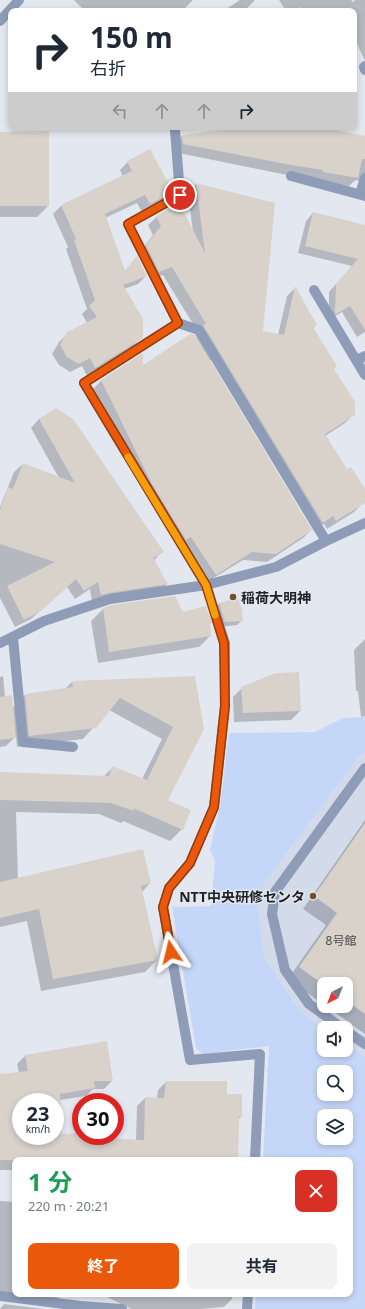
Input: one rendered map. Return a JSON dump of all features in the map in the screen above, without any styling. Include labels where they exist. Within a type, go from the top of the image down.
[{"type":"street","points":[[12,8],[19,0]]},
{"type":"street","points":[[0,21],[8,12]]},
{"type":"street","points":[[365,66],[365,70]]},
{"type":"street","points":[[175,130],[180,195],[128,224],[178,323],[199,330],[326,541]]},
{"type":"street","points":[[291,176],[362,195],[365,178]]},
{"type":"street","points":[[314,290],[361,358],[365,375]]},
{"type":"street","points":[[178,323],[84,383],[206,585],[224,643],[225,706],[214,807],[190,863],[169,888],[163,907],[190,1060],[260,1054],[255,1157]]},
{"type":"street","points":[[0,643],[13,638],[44,621],[110,599],[206,585],[276,567],[365,523]]},
{"type":"street","points":[[13,638],[23,742],[73,747]]},
{"type":"street","points":[[332,1021],[309,1004],[285,970],[272,914],[275,892],[365,768]]},
{"type":"street","points":[[353,1035],[365,1044]]},
{"type":"street","points":[[0,1296],[80,1307],[122,1309]]},
{"type":"street","points":[[247,1309],[248,1297]]},
{"type":"shaded area","points":[[365,717],[365,752],[359,756],[264,883],[258,908],[264,957],[300,1011],[317,1023],[317,1057],[353,1057],[353,1049],[365,1057],[365,1309],[255,1309],[256,1297],[353,1297],[353,1157],[263,1157],[269,1046],[202,1054],[196,1048],[172,907],[211,906],[215,861],[210,850],[220,806],[229,733],[315,732],[343,718]]},
{"type":"shaded area","name":"NTT中央研修センタ","points":[[365,752],[365,1057],[353,1049],[353,1021],[317,1021],[317,1023],[300,1011],[264,957],[258,908],[264,883],[359,756]]},
{"type":"building","points":[[221,130],[336,130],[365,136],[365,159],[362,159],[358,178],[183,144],[182,135]]},
{"type":"building","points":[[49,131],[49,206],[0,206],[0,132]]},
{"type":"building","points":[[150,149],[173,192],[150,204],[145,195],[105,214],[125,271],[137,256],[147,276],[123,285],[143,319],[143,338],[95,368],[90,358],[79,364],[67,357],[60,345],[67,332],[97,317],[89,306],[95,300],[74,240],[76,239],[61,205],[132,171],[127,161]]},
{"type":"building","points":[[196,183],[275,203],[263,331],[284,335],[295,286],[317,325],[313,327],[337,366],[334,369],[355,402],[355,415],[325,434],[347,469],[351,467],[365,489],[365,503],[336,521],[333,516],[323,523],[203,325],[206,324],[172,267],[159,272],[146,245],[161,226],[156,216],[179,203],[205,253]]},
{"type":"building","points":[[313,212],[365,225],[365,330],[350,306],[336,314],[335,313],[336,284],[358,259],[305,246]]},
{"type":"building","points":[[190,334],[195,335],[312,530],[276,554],[252,552],[216,575],[191,537],[186,540],[151,482],[101,380],[143,353],[143,365]]},
{"type":"building","points":[[56,408],[73,419],[164,552],[153,558],[168,584],[101,595],[98,582],[84,591],[76,579],[41,611],[24,620],[7,586],[55,562],[0,544],[0,510],[8,487],[13,489],[23,463],[75,483],[39,419]]},
{"type":"building","points":[[175,596],[183,612],[206,606],[212,623],[210,623],[211,636],[109,652],[103,608],[112,605]]},
{"type":"building","points":[[238,598],[242,609],[243,621],[225,622],[219,603]]},
{"type":"building","points":[[299,672],[301,711],[243,713],[241,687],[276,673]]},
{"type":"building","points":[[195,676],[204,729],[168,800],[191,810],[183,830],[133,808],[134,811],[111,803],[0,800],[0,772],[109,776],[112,766],[147,780],[173,727],[120,698],[96,728],[29,736],[25,694],[73,687],[72,681]]},
{"type":"building","points":[[12,695],[16,738],[0,740],[0,697]]},
{"type":"building","points":[[365,823],[365,1014],[353,1005],[353,977],[317,977],[317,980],[299,967],[337,913],[314,896]]},
{"type":"building","points":[[143,849],[151,883],[141,886],[158,960],[53,979],[39,909],[0,918],[0,882]]},
{"type":"building","points":[[107,1041],[113,1081],[94,1081],[95,1088],[64,1093],[12,1093],[12,1145],[64,1145],[64,1134],[72,1133],[72,1145],[124,1145],[124,1139],[144,1140],[145,1097],[164,1098],[166,1081],[227,1081],[227,1094],[242,1094],[242,1117],[239,1117],[238,1157],[12,1157],[12,1160],[0,1160],[0,1074],[28,1071],[25,1055]]},
{"type":"slow traffic","points":[[128,457],[206,585],[215,615]]},
{"type":"place","name":"稲荷大明神","points":[[233,597]]},
{"type":"place","name":"NTT中央研修センタ","points":[[313,896]]},
{"type":"route","points":[[171,952],[163,907],[169,888],[190,863],[214,807],[225,706],[224,643],[206,585],[84,383],[178,323],[128,224],[180,195]]}]
